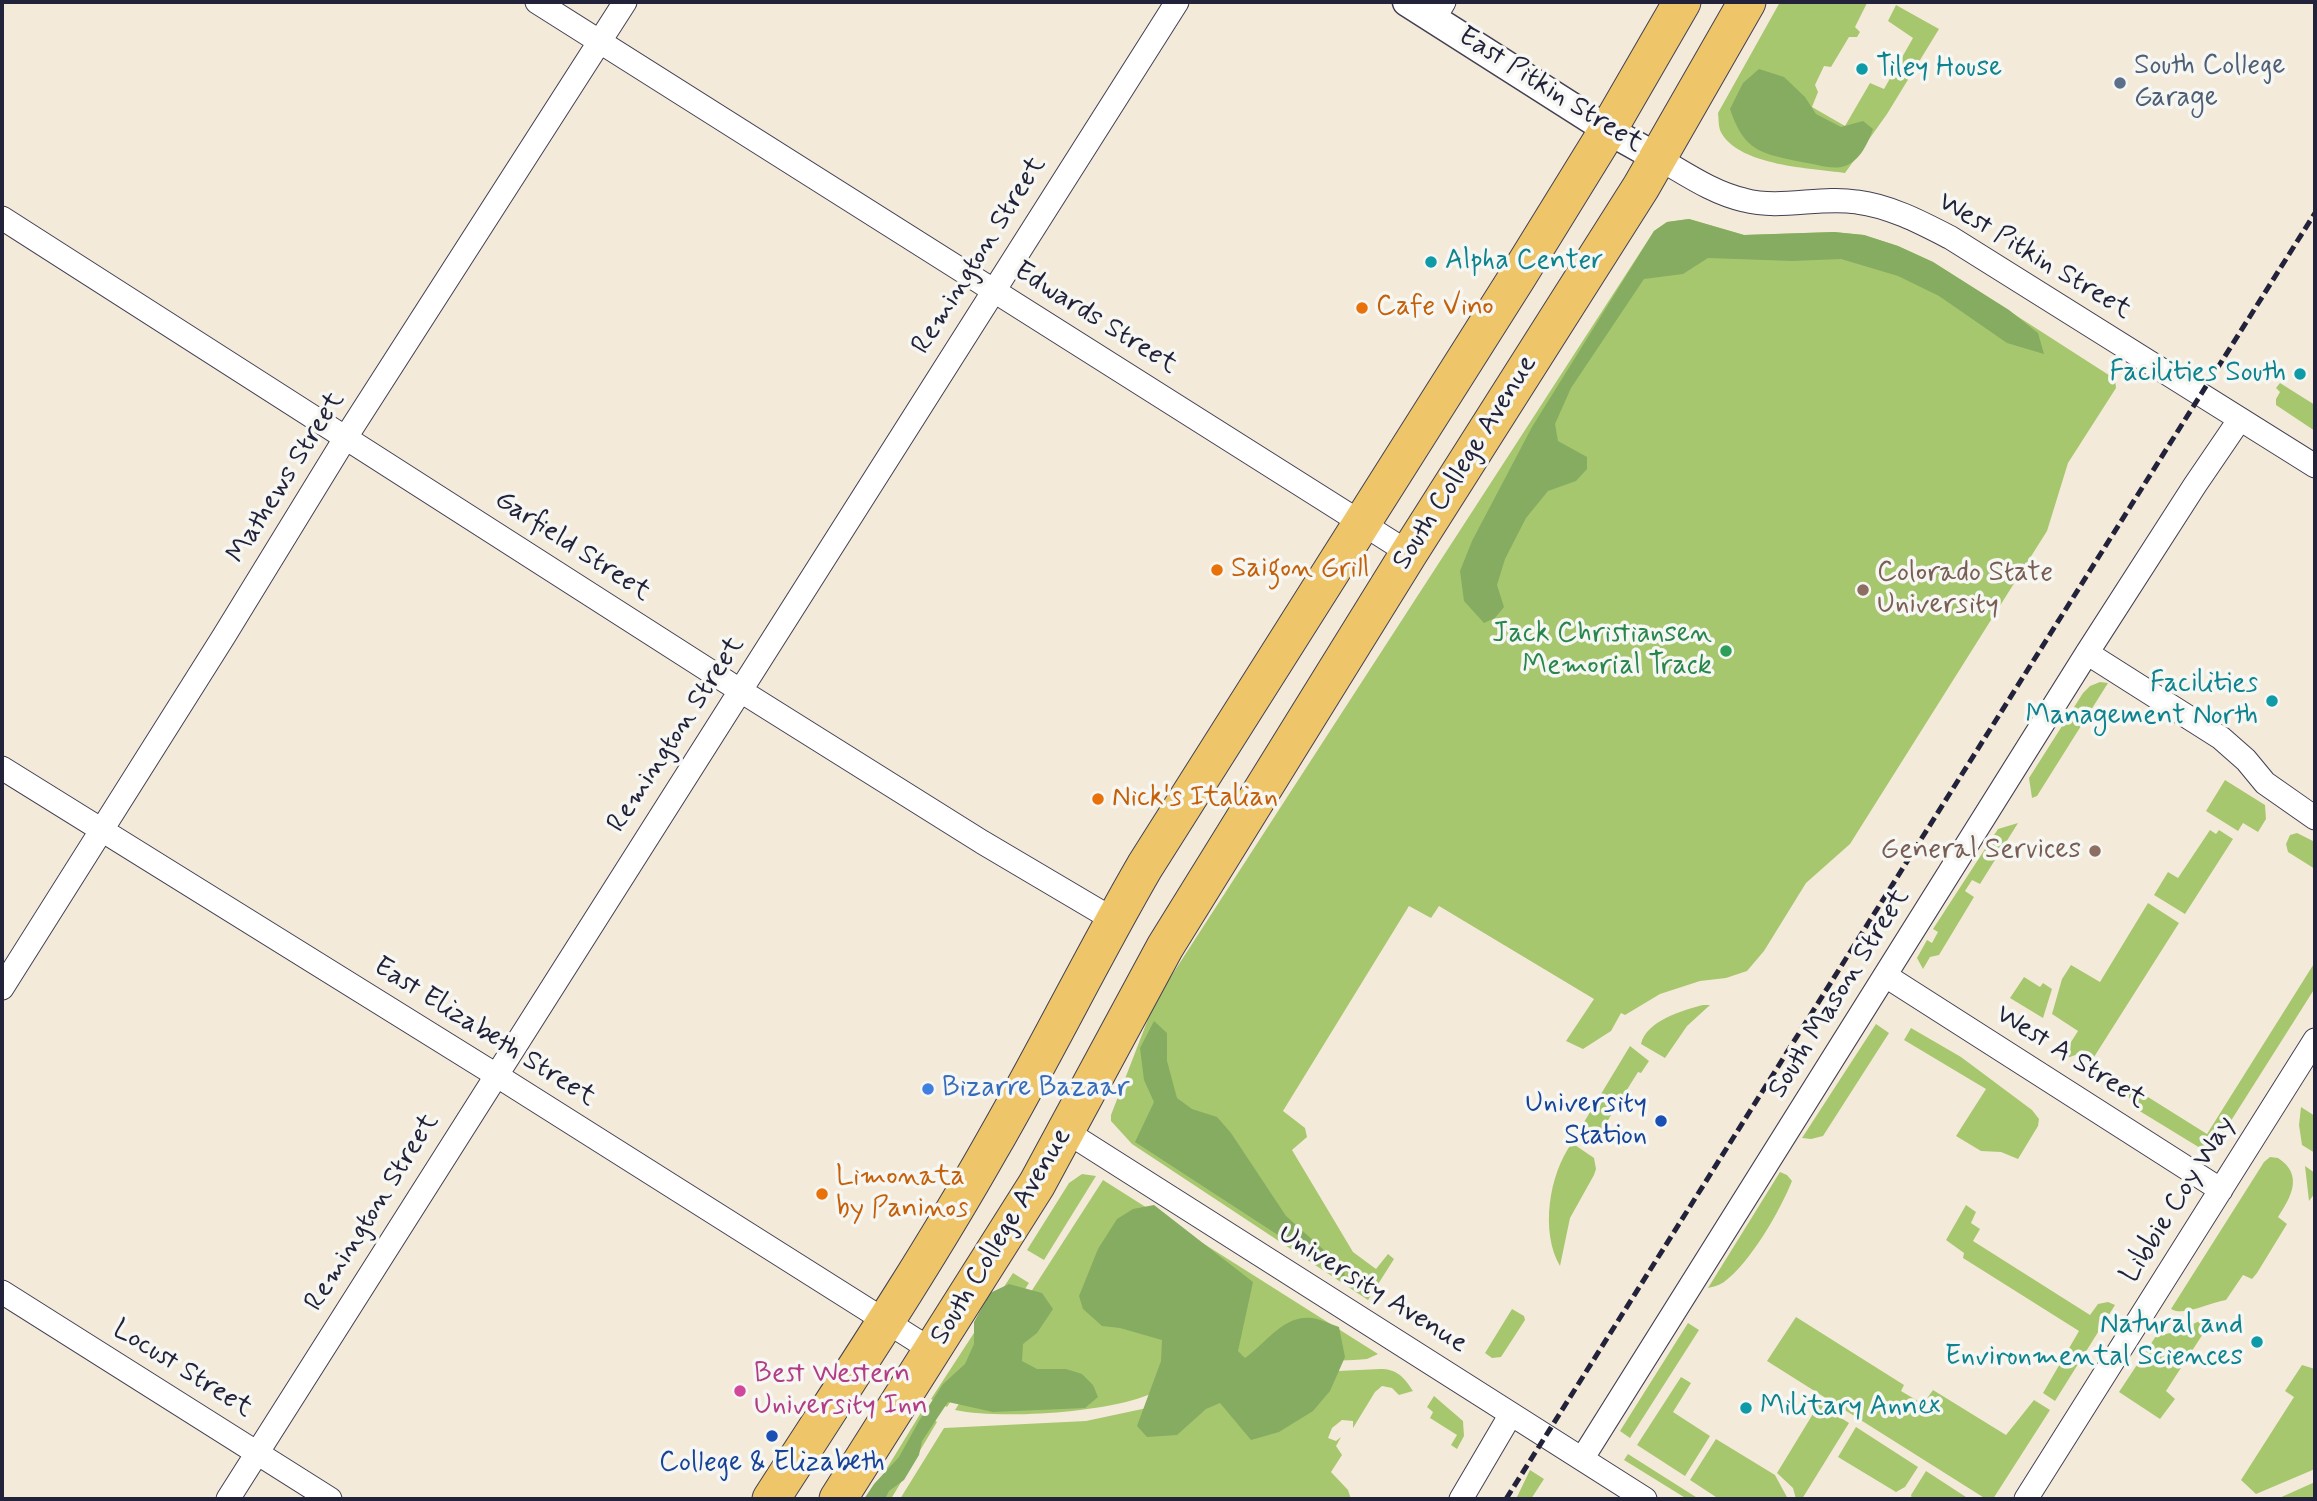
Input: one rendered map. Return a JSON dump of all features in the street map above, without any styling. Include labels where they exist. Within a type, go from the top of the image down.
[{"type":"highway","name":"South College Avenue","points":[[771,1499],[886,1322],[991,1149],[1114,920],[1518,276],[1608,130],[1682,2]]},
{"type":"highway","name":"South College Avenue","points":[[838,1499],[933,1351],[1066,1132],[1165,947],[1658,158],[1746,2]]},
{"type":"street","name":"Edwards Street","points":[[537,2],[1409,553]]},
{"type":"street","name":"Mathews Street","points":[[2,988],[346,437],[625,2]]},
{"type":"street","name":"Remington Street","points":[[228,1499],[1177,2]]},
{"type":"street","name":"East Pitkin Street","points":[[1407,2],[1439,10],[1608,130],[1658,158]]},
{"type":"street","name":"West Pitkin Street","points":[[1658,158],[1718,192],[1747,201],[1857,202],[1890,210],[1919,222],[1951,238],[2315,466]]},
{"type":"street","name":"Garfield Street","points":[[2,218],[741,691],[982,842],[1114,920]]},
{"type":"street","name":"South Mason Street","points":[[1582,1460],[2087,653],[2240,419]]},
{"type":"street","points":[[2087,653],[2221,738],[2246,760],[2265,783],[2315,818]]},
{"type":"street","name":"East Elizabeth Street","points":[[2,768],[933,1351]]},
{"type":"street","name":"West A Street","points":[[1886,976],[2221,1190]]},
{"type":"street","name":"Libbie Coy Way","points":[[2026,1499],[2315,1040]]},
{"type":"street","name":"University Avenue","points":[[1066,1132],[1645,1499]]},
{"type":"street","name":"Locust Street","points":[[2,1292],[330,1499]]},
{"type":"street","points":[[1461,1499],[1511,1414]]},
{"type":"green space","points":[[1780,2],[1867,3],[1855,27],[1860,32],[1857,37],[1849,37],[1831,67],[1824,66],[1815,85],[1818,92],[1812,107],[1845,126],[1870,83],[1884,89],[1913,38],[1888,21],[1896,5],[1939,29],[1887,114],[1845,173],[1760,159],[1732,145],[1719,127],[1718,113]]},
{"type":"green space","points":[[1759,69],[1784,77],[1805,97],[1816,114],[1841,127],[1863,121],[1873,129],[1859,156],[1845,166],[1831,167],[1758,150],[1742,135],[1730,109],[1743,83]]},
{"type":"green space","name":"Jack Christiansen Memorial Track","points":[[1689,219],[1744,235],[1834,232],[1864,235],[1898,246],[1933,262],[2115,379],[2116,388],[2068,463],[2047,531],[1850,844],[1806,883],[1764,951],[1747,971],[1726,978],[1700,981],[1660,994],[1625,1015],[1621,1013],[1611,1031],[1583,1049],[1566,1041],[1594,999],[1439,906],[1431,918],[1409,906],[1283,1111],[1305,1128],[1307,1137],[1292,1150],[1353,1252],[1376,1269],[1388,1254],[1394,1259],[1368,1300],[1132,1144],[1111,1121],[1111,1115],[1155,1001],[1654,231],[1667,222]]},
{"type":"green space","points":[[1689,219],[1744,235],[1834,232],[1864,235],[1898,246],[1933,262],[2009,310],[2038,333],[2044,354],[2007,343],[1939,296],[1898,276],[1841,259],[1792,261],[1708,258],[1683,274],[1644,279],[1571,388],[1555,424],[1558,441],[1587,457],[1587,469],[1576,481],[1548,491],[1526,518],[1505,559],[1497,585],[1504,607],[1495,618],[1484,623],[1464,601],[1460,571],[1472,541],[1532,427],[1654,231],[1667,222]]},
{"type":"green space","points":[[2280,383],[2315,405],[2315,431],[2276,405],[2280,392],[2276,388]]},
{"type":"green space","points":[[2100,682],[2108,683],[2037,796],[2032,798],[2029,778],[2083,693]]},
{"type":"green space","points":[[2225,780],[2265,805],[2266,819],[2258,832],[2243,823],[2238,831],[2206,811]]},
{"type":"green space","points":[[2018,823],[1980,884],[1972,880],[1965,891],[1974,897],[1939,955],[1930,957],[1923,969],[1917,958],[1927,940],[1932,943],[1938,932],[1933,929],[1998,829]]},
{"type":"green space","points":[[2210,830],[2216,834],[2219,830],[2233,839],[2185,914],[2154,895],[2168,872],[2178,878]]},
{"type":"green space","points":[[2297,833],[2315,842],[2315,869],[2288,852],[2286,844],[2290,835]]},
{"type":"green space","points":[[2148,903],[2179,923],[2094,1057],[2084,1052],[2064,1059],[2064,1053],[2078,1031],[2052,1014],[2062,979],[2071,965],[2100,982]]},
{"type":"green space","points":[[2315,962],[2315,988],[2210,1154],[2133,1107],[2133,1100],[2126,1096],[2140,1092],[2207,1134]]},
{"type":"green space","points":[[2024,977],[2040,987],[2043,983],[2052,989],[2043,1018],[2010,998]]},
{"type":"green space","points":[[1710,1005],[1687,1026],[1665,1058],[1641,1044],[1644,1036],[1658,1023],[1676,1013]]},
{"type":"green space","points":[[1154,1021],[1167,1033],[1167,1061],[1177,1098],[1192,1109],[1217,1117],[1231,1133],[1286,1216],[1345,1269],[1344,1278],[1135,1142],[1154,1102],[1144,1080],[1140,1048]]},
{"type":"green space","points":[[1876,1024],[1889,1033],[1823,1136],[1802,1138]]},
{"type":"green space","points":[[1911,1028],[1961,1057],[2032,1110],[2039,1119],[2038,1126],[2018,1159],[2001,1152],[1981,1151],[1956,1136],[1986,1089],[1904,1040]]},
{"type":"green space","points":[[1630,1046],[1649,1061],[1641,1073],[1638,1072],[1600,1133],[1603,1136],[1595,1145],[1579,1136],[1578,1132]]},
{"type":"green space","points":[[2301,1107],[2315,1116],[2315,1153],[2302,1145],[2299,1125]]},
{"type":"green space","points":[[1572,1143],[1594,1158],[1596,1169],[1570,1218],[1560,1266],[1550,1237],[1550,1203],[1558,1171]]},
{"type":"green space","points":[[2270,1157],[2278,1158],[2286,1165],[2291,1172],[2293,1186],[2278,1217],[2287,1224],[2257,1273],[2252,1279],[2243,1275],[2226,1300],[2190,1310],[2171,1309],[2264,1162]]},
{"type":"green space","points":[[2305,1166],[2315,1173],[2315,1193],[2309,1201]]},
{"type":"green space","points":[[1780,1172],[1792,1181],[1763,1236],[1734,1273],[1722,1283],[1708,1288]]},
{"type":"green space","points":[[1082,1174],[1096,1176],[1044,1260],[1027,1250],[1069,1183]]},
{"type":"green space","points":[[1103,1180],[1378,1354],[1367,1359],[1236,1367],[1194,1378],[1126,1402],[1087,1409],[1040,1414],[993,1414],[955,1410]]},
{"type":"green space","points":[[1154,1205],[1253,1282],[1238,1351],[1245,1358],[1275,1331],[1302,1318],[1322,1320],[1339,1327],[1345,1357],[1330,1391],[1313,1411],[1279,1432],[1251,1440],[1220,1403],[1206,1409],[1177,1435],[1147,1437],[1137,1426],[1161,1361],[1162,1340],[1120,1328],[1102,1326],[1083,1309],[1079,1296],[1098,1249],[1117,1219],[1133,1209]]},
{"type":"green space","points":[[1966,1205],[1976,1212],[1971,1223],[1980,1229],[1973,1241],[2090,1315],[2098,1304],[2108,1302],[2115,1305],[2055,1401],[2043,1393],[2079,1331],[1963,1258],[1964,1253],[1946,1240]]},
{"type":"green space","points":[[1013,1273],[1029,1283],[947,1407],[931,1399]]},
{"type":"green space","points":[[1009,1284],[1042,1293],[1053,1309],[1037,1333],[1023,1344],[1022,1361],[1037,1369],[1066,1369],[1082,1374],[1093,1385],[1098,1397],[1085,1408],[993,1412],[948,1402],[922,1441],[919,1455],[904,1480],[889,1491],[885,1499],[864,1499],[899,1457],[943,1384],[965,1364],[974,1344],[974,1322],[990,1293]]},
{"type":"green space","points":[[1512,1309],[1524,1316],[1525,1320],[1501,1357],[1492,1358],[1485,1353]]},
{"type":"green space","points":[[1796,1317],[1904,1385],[1901,1391],[1923,1404],[1933,1390],[2006,1435],[2034,1400],[2050,1410],[1993,1499],[1986,1499],[1767,1361]]},
{"type":"green space","points":[[2202,1320],[2210,1323],[2166,1391],[2175,1399],[2160,1419],[2119,1392],[2156,1336],[2175,1332]]},
{"type":"green space","points":[[1688,1323],[1699,1330],[1630,1438],[1620,1431]]},
{"type":"green space","points":[[2302,1365],[2315,1369],[2315,1469],[2256,1494],[2241,1480],[2294,1397],[2285,1391]]},
{"type":"green space","points":[[1391,1370],[1400,1375],[1413,1391],[1399,1395],[1392,1388],[1382,1386],[1375,1392],[1353,1428],[1353,1421],[1342,1420],[1332,1428],[1328,1438],[1336,1441],[1341,1437],[1336,1446],[1342,1455],[1331,1472],[1348,1490],[1351,1499],[900,1499],[944,1428],[1086,1421],[1161,1405],[1276,1374]]},
{"type":"green space","points":[[1681,1377],[1691,1383],[1673,1412],[1710,1436],[1685,1476],[1637,1445]]},
{"type":"green space","points":[[1434,1396],[1463,1421],[1464,1436],[1457,1449],[1451,1445],[1457,1435],[1430,1418],[1433,1412],[1427,1407]]},
{"type":"green space","points":[[1819,1404],[1849,1423],[1802,1499],[1796,1499],[1793,1488],[1777,1473]]},
{"type":"green space","points":[[922,1411],[937,1422],[891,1499],[868,1499]]},
{"type":"green space","points":[[1856,1427],[1918,1467],[1905,1487],[1896,1492],[1838,1457]]},
{"type":"green space","points":[[1716,1439],[1775,1475],[1788,1499],[1719,1499],[1690,1480]]},
{"type":"green space","points":[[1628,1454],[1699,1499],[1687,1499],[1624,1460]]},
{"type":"green space","points":[[1530,1470],[1544,1479],[1531,1499],[1516,1499]]},
{"type":"green space","points":[[1926,1471],[1969,1499],[1912,1499],[1911,1495]]},
{"type":"green space","points":[[2315,1482],[2315,1499],[2277,1499]]},
{"type":"railway","points":[[1506,1499],[2315,213]]},
{"type":"place","name":"Tiley House","points":[[1862,69]]},
{"type":"place","name":"South College Garage","points":[[2120,83]]},
{"type":"place","name":"Alpha Center","points":[[1431,262]]},
{"type":"place","name":"Cafe Vino","points":[[1362,308]]},
{"type":"place","name":"Facilities South","points":[[2300,374]]},
{"type":"place","name":"Saigon Grill","points":[[1217,570]]},
{"type":"place","name":"Colorado State University","points":[[1863,590]]},
{"type":"place","name":"Jack Christiansen Memorial Track","points":[[1726,651]]},
{"type":"place","name":"Facilities Management North","points":[[2272,701]]},
{"type":"place","name":"Nick's Italian","points":[[1098,799]]},
{"type":"place","name":"General Services","points":[[2095,851]]},
{"type":"place","name":"Bizarre Bazaar","points":[[928,1089]]},
{"type":"place","name":"University Station","points":[[1661,1121]]},
{"type":"place","name":"Limonata by Paninos","points":[[822,1194]]},
{"type":"place","name":"Natural and Environmental Sciences","points":[[2257,1342]]},
{"type":"place","name":"Best Western University Inn","points":[[740,1391]]},
{"type":"place","name":"Military Annex","points":[[1746,1408]]},
{"type":"place","name":"College & Elizabeth","points":[[772,1436]]}]
